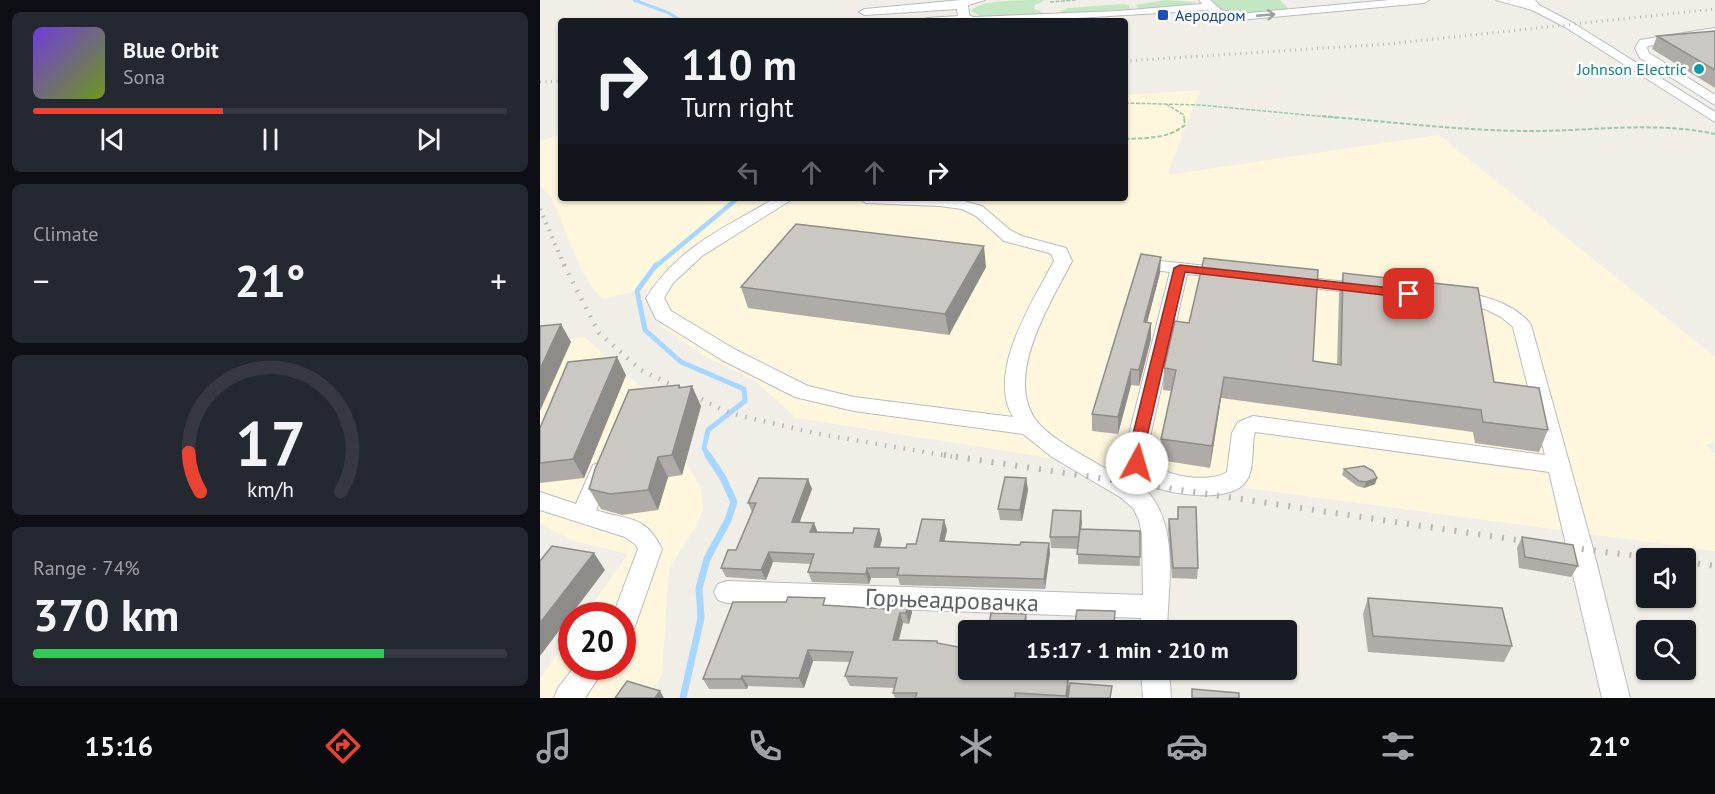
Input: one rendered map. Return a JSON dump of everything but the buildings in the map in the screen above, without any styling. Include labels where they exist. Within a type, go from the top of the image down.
[{"type":"street","points":[[904,0],[912,3],[951,0],[963,3]]},
{"type":"street","points":[[865,12],[980,0]]},
{"type":"street","points":[[991,18],[1176,10],[1207,3],[1219,14],[1239,17],[1424,0]]},
{"type":"street","points":[[1501,0],[1532,4],[1715,118]]},
{"type":"street","points":[[963,3],[966,18]]},
{"type":"street","points":[[1715,32],[1657,40],[1644,43],[1641,48],[1644,55],[1715,101]]},
{"type":"street","points":[[781,201],[733,228],[689,257],[664,279],[655,298],[663,315],[729,355],[802,392],[854,404],[1030,428]]},
{"type":"street","points":[[910,201],[975,208],[1000,232],[1017,240],[1051,247],[1060,252],[1063,261],[1018,356],[1013,384],[1017,402],[1030,428],[1056,449],[1104,479],[1130,491],[1147,509],[1156,543],[1154,618]]},
{"type":"street","points":[[1249,276],[1170,267],[1135,454],[1137,463],[1154,476],[1164,480],[1215,488],[1233,481],[1238,476],[1243,433],[1246,427],[1253,424],[1559,465]]},
{"type":"street","points":[[1272,279],[1386,291]]},
{"type":"street","points":[[1432,297],[1478,302],[1501,308],[1513,314],[1522,325],[1577,533],[1616,698]]},
{"type":"street","points":[[582,516],[609,452]]},
{"type":"street","points":[[540,501],[582,516],[632,529],[644,537],[650,549],[631,602]]},
{"type":"street","name":"Горњеадровачка","points":[[727,592],[1154,618]]},
{"type":"street","points":[[568,698],[582,680]]},
{"type":"street","points":[[1156,680],[1157,698]]},
{"type":"path","points":[[1050,2],[1076,0]]},
{"type":"path","points":[[1128,103],[1164,103],[1361,118],[1464,129],[1533,131],[1666,126],[1715,134]]},
{"type":"path","points":[[1128,139],[1153,138],[1178,132],[1185,124],[1184,115],[1164,103]]},
{"type":"shaded area","points":[[1200,90],[1167,175],[1439,135],[1715,357],[1715,442],[1706,445],[1715,454],[1715,551],[1083,466],[1038,456],[796,418],[754,380],[704,356],[660,325],[646,299],[648,288],[603,299],[592,288],[582,271],[551,197],[540,185],[540,142],[558,135],[558,201],[1128,201],[1128,95]]},
{"type":"shaded area","points":[[584,337],[644,389],[701,489],[703,510],[695,528],[669,568],[662,675],[645,698],[540,698],[540,679],[558,653],[558,680],[636,680],[636,602],[594,602],[628,554],[573,541],[540,524],[540,344]]},
{"type":"green space","points":[[1046,0],[1035,5],[1034,9],[1046,14],[983,17],[971,11],[975,7],[988,3]]},
{"type":"green space","points":[[1166,0],[1196,2],[1188,5],[1139,9],[1135,5]]},
{"type":"green space","points":[[1211,0],[1280,0],[1291,11],[1237,14],[1221,11]]},
{"type":"green space","points":[[1128,5],[1131,9],[1060,14],[1059,12],[1068,8]]},
{"type":"waterway","points":[[634,0],[676,18]]},
{"type":"waterway","points":[[655,267],[734,201]]},
{"type":"waterway","points":[[656,265],[637,291],[645,330],[681,362],[744,389],[745,401],[708,430],[704,448],[709,457]]},
{"type":"waterway","points":[[683,698],[701,618],[699,588],[707,559],[728,520],[734,502],[723,478],[708,455]]},
{"type":"railway","points":[[1128,61],[1388,44],[1715,9]]},
{"type":"railway","points":[[540,82],[558,81]]},
{"type":"railway","points":[[540,209],[565,267]]},
{"type":"railway","points":[[565,267],[599,333],[641,370],[723,410],[741,416],[819,434],[954,457]]},
{"type":"railway","points":[[944,455],[1537,543]]},
{"type":"railway","points":[[1558,546],[1636,556]]},
{"type":"railway","points":[[1696,563],[1715,566]]},
{"type":"place","name":"Аеродром","points":[[1163,15]]},
{"type":"place","name":"Johnson Electric","points":[[1699,69]]},
{"type":"route","points":[[1137,463],[1135,454],[1180,268],[1409,294]]}]
